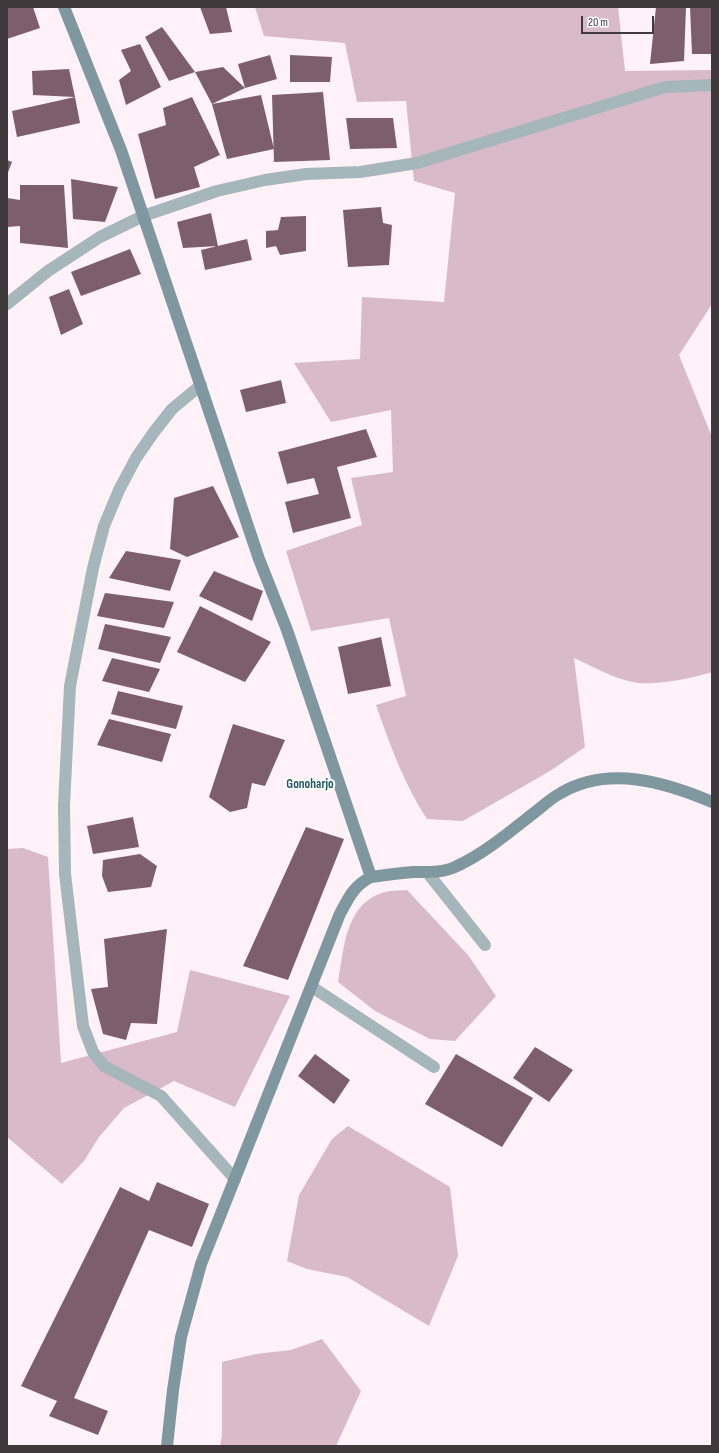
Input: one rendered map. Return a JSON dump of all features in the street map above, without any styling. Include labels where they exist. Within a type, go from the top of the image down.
[{"type":"street","points":[[64,7],[121,150],[259,559],[288,630],[371,877]]},
{"type":"street","points":[[7,304],[54,266],[100,237],[143,216],[217,191],[265,180],[306,174],[360,172],[417,163],[666,87],[712,85]]},
{"type":"street","points":[[201,384],[172,409],[136,458],[119,490],[104,526],[93,568],[70,686],[64,805],[65,874],[83,1026],[93,1052],[104,1066],[161,1096],[235,1179]]},
{"type":"street","points":[[167,1446],[181,1337],[202,1264],[339,916],[352,892],[360,882],[371,877],[412,872],[435,872],[456,867],[485,850],[560,793],[578,784],[601,779],[626,778],[653,782],[680,789],[712,802]]},
{"type":"street","points":[[427,872],[485,945]]},
{"type":"street","points":[[312,987],[434,1067]]},
{"type":"shaded area","points":[[255,7],[618,7],[625,71],[712,70],[712,304],[679,355],[712,437],[712,672],[695,677],[655,683],[638,683],[613,676],[574,658],[585,747],[550,771],[463,821],[427,819],[404,778],[376,705],[406,696],[389,618],[311,631],[286,551],[362,525],[351,478],[393,472],[391,410],[331,422],[294,363],[360,359],[362,297],[444,302],[455,193],[414,181],[406,101],[357,102],[345,43],[264,36]]},
{"type":"shaded area","points":[[23,848],[48,857],[61,1063],[177,1032],[190,970],[290,996],[235,1107],[174,1081],[124,1108],[99,1137],[84,1161],[62,1184],[7,1137],[7,849]]},
{"type":"shaded area","points":[[407,890],[468,955],[496,996],[455,1041],[430,1039],[375,1011],[338,982],[348,930],[360,907],[370,899],[382,893]]},
{"type":"shaded area","points":[[348,1126],[450,1187],[458,1256],[429,1326],[347,1277],[307,1269],[287,1261],[299,1195],[332,1139]]},
{"type":"shaded area","points":[[322,1339],[361,1391],[336,1446],[220,1446],[222,1436],[222,1362],[256,1354],[291,1350]]},
{"type":"building","points":[[7,7],[33,7],[40,28],[7,39]]},
{"type":"building","points":[[200,7],[226,7],[232,32],[210,34]]},
{"type":"building","points":[[656,7],[686,7],[684,61],[650,64]]},
{"type":"building","points":[[690,7],[712,7],[712,54],[692,54]]},
{"type":"building","points":[[162,27],[195,72],[169,81],[145,37]]},
{"type":"building","points":[[140,44],[161,87],[126,105],[119,80],[131,71],[121,50]]},
{"type":"building","points":[[270,55],[277,79],[245,88],[238,64]]},
{"type":"building","points":[[290,55],[332,57],[330,82],[290,82]]},
{"type":"building","points":[[223,67],[245,88],[212,104],[195,72]]},
{"type":"building","points":[[69,69],[75,97],[33,95],[32,71]]},
{"type":"building","points":[[323,92],[330,160],[274,162],[272,95]]},
{"type":"building","points":[[261,95],[274,149],[227,159],[212,104]]},
{"type":"building","points":[[75,97],[80,123],[17,137],[12,111]]},
{"type":"building","points":[[192,97],[220,155],[194,167],[200,187],[155,199],[138,134],[166,125],[163,108]]},
{"type":"building","points":[[346,118],[393,118],[397,148],[350,149]]},
{"type":"building","points":[[7,160],[12,162],[7,175]]},
{"type":"building","points":[[71,179],[118,187],[105,222],[73,219]]},
{"type":"building","points":[[20,185],[64,185],[68,248],[20,243],[20,226],[7,227],[7,198],[20,200]]},
{"type":"building","points":[[381,207],[383,223],[392,225],[389,265],[348,267],[343,210]]},
{"type":"building","points":[[211,213],[218,246],[183,248],[177,222]]},
{"type":"building","points":[[306,216],[306,251],[280,255],[276,246],[266,248],[266,231],[278,230],[281,217]]},
{"type":"building","points":[[247,239],[252,260],[205,270],[201,250]]},
{"type":"building","points":[[130,249],[141,274],[81,296],[71,272]]},
{"type":"building","points":[[69,289],[83,324],[61,335],[49,297]]},
{"type":"building","points":[[281,380],[286,403],[246,412],[240,390]]},
{"type":"building","points":[[366,429],[377,457],[337,467],[351,518],[293,533],[285,502],[319,494],[314,478],[287,484],[278,452]]},
{"type":"building","points":[[213,486],[239,537],[187,557],[170,549],[174,498]]},
{"type":"building","points":[[126,551],[181,560],[170,591],[109,578]]},
{"type":"building","points":[[214,571],[263,591],[252,621],[199,596]]},
{"type":"building","points":[[105,593],[174,602],[164,628],[97,616]]},
{"type":"building","points":[[200,606],[271,642],[245,682],[177,652]]},
{"type":"building","points":[[105,624],[171,637],[160,663],[98,649]]},
{"type":"building","points":[[381,637],[391,686],[348,694],[338,647]]},
{"type":"building","points":[[112,658],[160,669],[149,692],[102,681]]},
{"type":"building","points":[[118,691],[183,706],[176,729],[111,714]]},
{"type":"building","points":[[109,719],[171,734],[162,762],[97,745]]},
{"type":"building","points":[[233,724],[285,740],[265,786],[252,783],[247,808],[230,812],[209,797]]},
{"type":"building","points":[[133,817],[139,847],[93,854],[87,826]]},
{"type":"building","points":[[306,827],[344,839],[288,980],[243,966]]},
{"type":"building","points":[[140,854],[157,866],[151,887],[108,892],[102,876],[103,860]]},
{"type":"building","points":[[167,929],[157,1024],[131,1023],[126,1040],[103,1034],[91,989],[108,987],[104,939]]},
{"type":"building","points":[[535,1047],[573,1070],[549,1102],[513,1078]]},
{"type":"building","points":[[315,1054],[350,1080],[334,1104],[298,1076]]},
{"type":"building","points":[[456,1054],[533,1098],[502,1147],[425,1104]]},
{"type":"building","points":[[157,1182],[209,1204],[192,1247],[149,1230],[74,1398],[108,1411],[98,1435],[49,1416],[57,1401],[21,1386],[120,1187],[149,1201]]},
{"type":"district","name":"Gonoharjo","points":[[310,785]]}]
